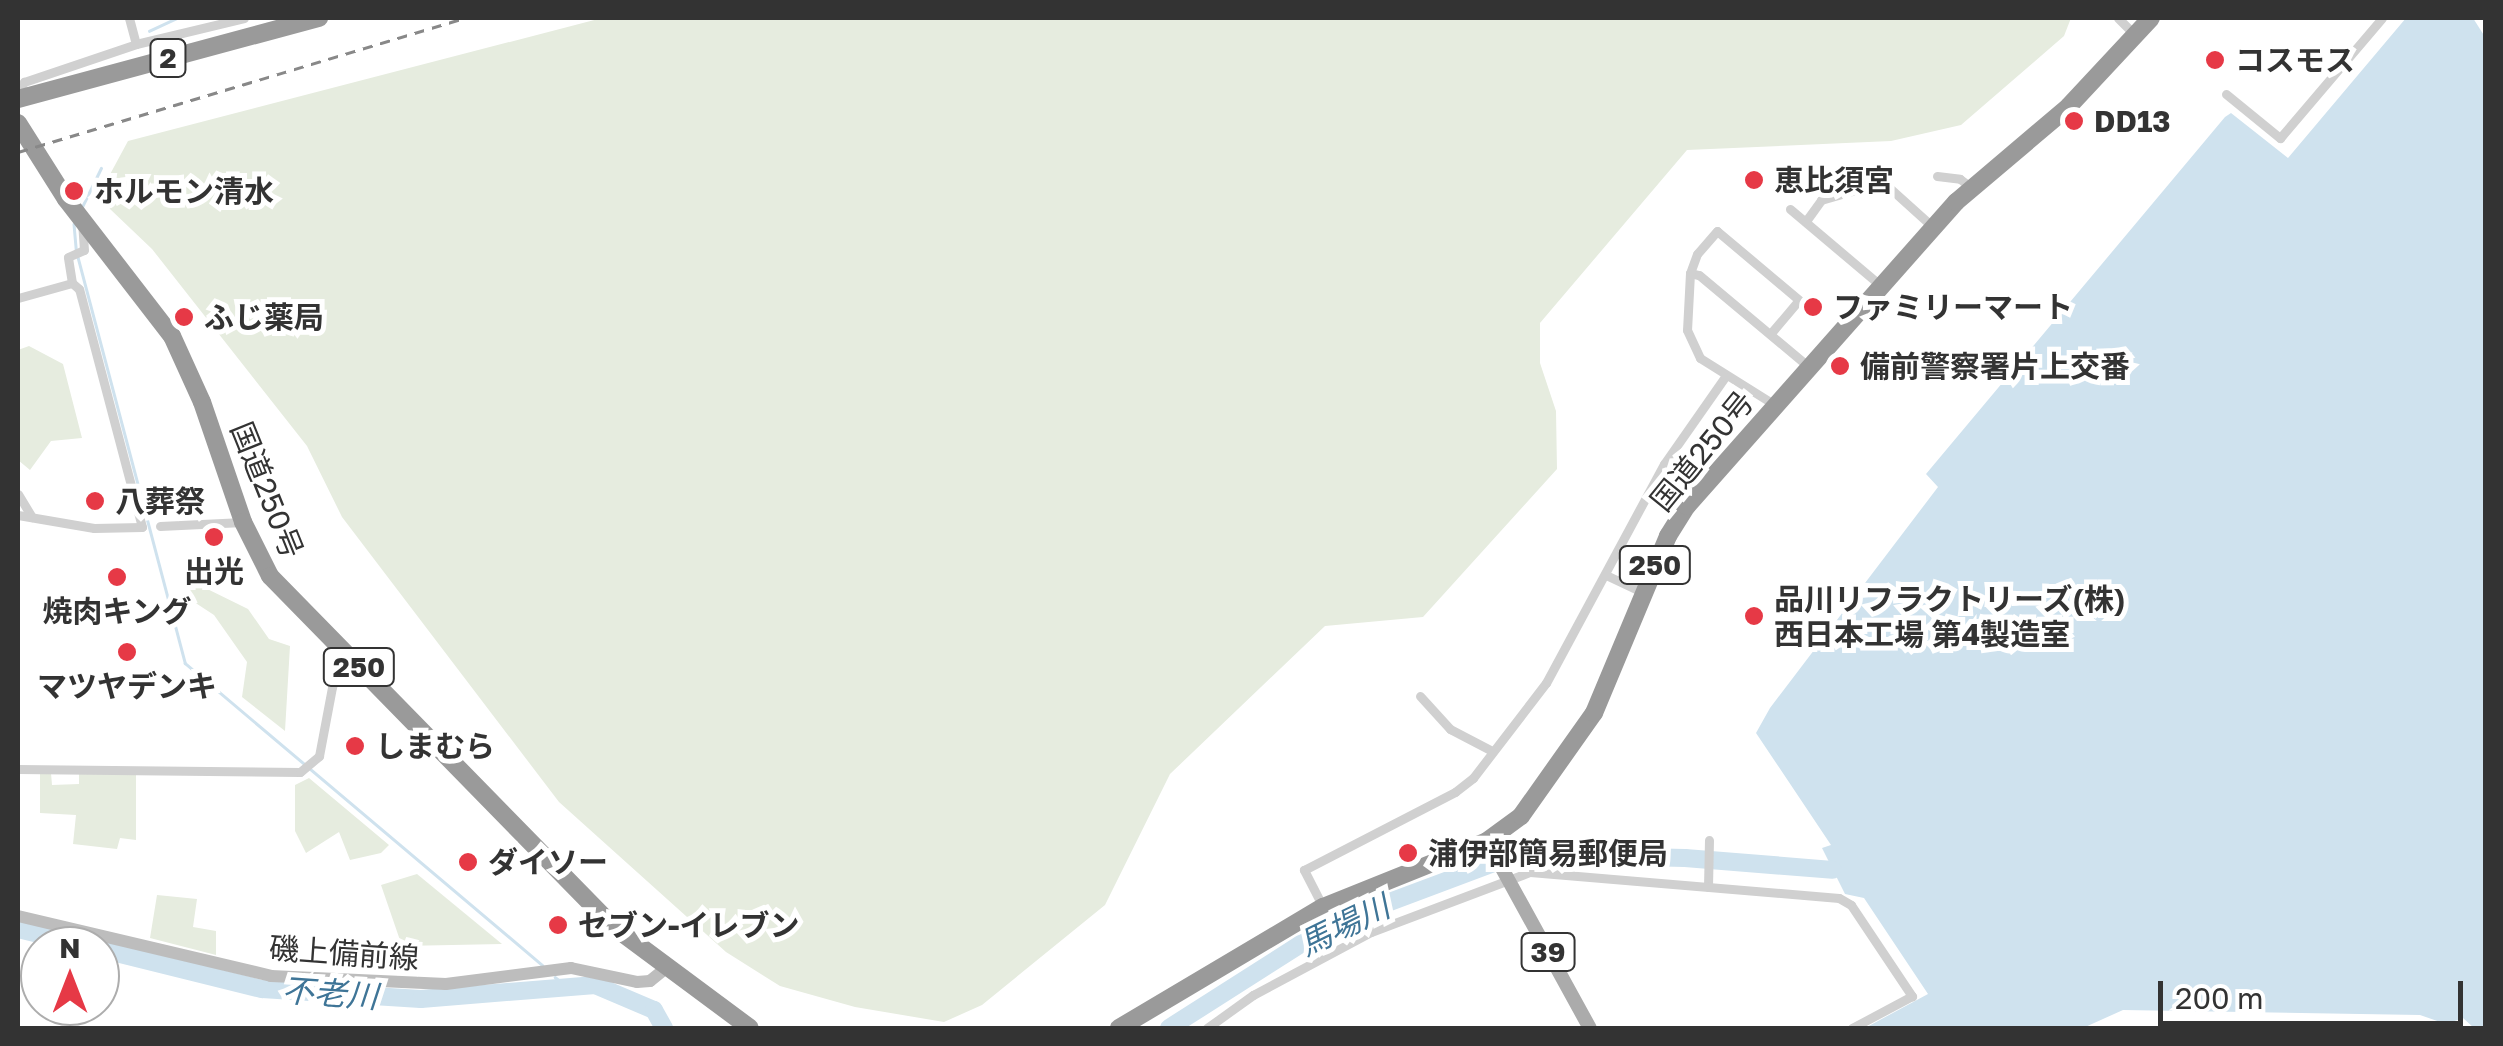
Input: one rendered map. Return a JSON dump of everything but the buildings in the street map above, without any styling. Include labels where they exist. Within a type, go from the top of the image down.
[{"type":"highway","name":"2","points":[[18,96],[318,18]]},
{"type":"highway","name":"国道250号","points":[[1119,1028],[1322,907],[1488,845],[1536,798],[1594,713],[1642,592],[1687,506],[1933,227],[1972,188],[2070,106],[2151,18]]},
{"type":"highway","name":"国道250号","points":[[18,123],[23,138],[66,199],[172,336],[202,402],[243,522],[270,576],[614,927],[750,1028]]},
{"type":"main road","name":"39","points":[[1488,845],[1590,1028]]},
{"type":"main road","name":"磯上備前線","points":[[18,916],[271,976],[446,984],[545,971],[587,970],[637,982],[650,981],[666,968]]},
{"type":"street","points":[[128,18],[136,44]]},
{"type":"street","points":[[18,96],[24,82],[136,44],[244,18]]},
{"type":"street","points":[[2118,18],[2135,35]]},
{"type":"street","points":[[2226,94],[2280,138],[2382,18]]},
{"type":"street","points":[[1937,176],[1960,180],[1972,188]]},
{"type":"street","points":[[1806,221],[1821,200],[1884,182],[1933,227]]},
{"type":"street","points":[[1790,208],[1880,285]]},
{"type":"street","points":[[18,515],[111,530],[142,527],[80,289],[72,283],[68,257],[84,250],[83,220]]},
{"type":"street","points":[[1771,333],[1799,300],[1717,231],[1697,254],[1690,273],[1687,330],[1700,358],[1724,378],[1775,405]]},
{"type":"street","points":[[1690,273],[1699,274],[1808,367]]},
{"type":"street","points":[[18,298],[72,283]]},
{"type":"street","points":[[1322,907],[1304,870],[1455,792],[1473,778],[1546,683],[1608,576],[1664,464],[1724,378]]},
{"type":"street","points":[[18,494],[32,517]]},
{"type":"street","points":[[160,526],[243,522]]},
{"type":"street","points":[[1608,576],[1642,592]]},
{"type":"street","points":[[18,769],[306,767],[319,756],[332,688],[345,653]]},
{"type":"street","points":[[1420,696],[1450,729],[1492,751]]},
{"type":"street","points":[[1708,885],[1709,840]]},
{"type":"street","points":[[1206,1028],[1253,994],[1371,932],[1530,872],[1839,898],[1851,904],[1912,996],[1852,1028]]},
{"type":"shaded area","points":[[602,18],[2071,18],[2064,36],[1961,125],[1891,141],[1687,150],[1540,323],[1540,363],[1556,411],[1557,469],[1423,617],[1325,626],[1170,774],[1105,905],[982,1005],[944,1022],[855,1007],[780,986],[726,952],[559,802],[342,517],[307,446],[152,249],[110,209],[101,191],[128,141]]},
{"type":"shaded area","points":[[29,346],[63,364],[82,438],[51,441],[30,470],[18,460],[18,350]]},
{"type":"shaded area","points":[[189,580],[248,609],[269,639],[290,646],[285,731],[242,697],[247,662],[214,615],[191,600]]},
{"type":"shaded area","points":[[40,773],[51,773],[52,785],[79,784],[79,774],[136,774],[136,840],[120,838],[117,849],[73,844],[76,815],[40,813]]},
{"type":"shaded area","points":[[309,778],[389,845],[381,853],[350,860],[339,832],[306,853],[295,831],[295,785]]},
{"type":"shaded area","points":[[417,874],[502,944],[402,946],[381,885]]},
{"type":"shaded area","points":[[157,895],[197,899],[193,927],[216,931],[216,955],[150,938]]},
{"type":"water","points":[[2406,18],[2473,18],[2485,37],[2485,1028],[2474,1028],[2463,1018],[2446,1024],[2420,1015],[2123,1010],[2083,1028],[1865,1028],[1928,994],[1864,898],[1845,894],[1822,848],[1831,845],[1756,733],[1770,708],[1938,487],[1926,474],[2225,117],[2231,113],[2288,158]]},
{"type":"waterway","points":[[149,31],[177,18]]},
{"type":"waterway","points":[[82,207],[101,168]]},
{"type":"waterway","points":[[74,224],[76,249]]},
{"type":"waterway","points":[[78,257],[185,663],[542,965]]},
{"type":"waterway","name":"馬場川","points":[[1169,1028],[1301,944],[1379,906],[1518,854],[1685,858],[1833,870]]},
{"type":"waterway","name":"不老川","points":[[120,954],[262,989],[421,999],[595,985],[654,1010],[664,1028]]},
{"type":"waterway","name":"不老川","points":[[555,977],[564,984]]},
{"type":"railway","points":[[18,152],[465,18]]},
{"type":"railway","points":[[2066,129],[2083,114]]},
{"type":"place","name":"コスモス","points":[[2215,60]]},
{"type":"place","name":"DD13","points":[[2074,121]]},
{"type":"place","name":"恵比須宮","points":[[1754,180]]},
{"type":"place","name":"ホルモン清水","points":[[74,191]]},
{"type":"place","name":"ファミリーマート","points":[[1813,307]]},
{"type":"place","name":"ふじ薬局","points":[[184,317]]},
{"type":"place","name":"備前警察署片上交番","points":[[1840,366]]},
{"type":"place","name":"八葬祭","points":[[95,501]]},
{"type":"place","name":"出光","points":[[214,537]]},
{"type":"place","name":"焼肉キング","points":[[117,577]]},
{"type":"place","name":"品川リフラクトリーズ(株) 西日本工場 第4製造室","points":[[1754,616]]},
{"type":"place","name":"マツヤデンキ","points":[[127,652]]},
{"type":"place","name":"しまむら","points":[[355,746]]},
{"type":"place","name":"浦伊部簡易郵便局","points":[[1408,853]]},
{"type":"place","name":"ダイソー","points":[[468,862]]},
{"type":"place","name":"セブン-イレブン","points":[[558,925]]}]
